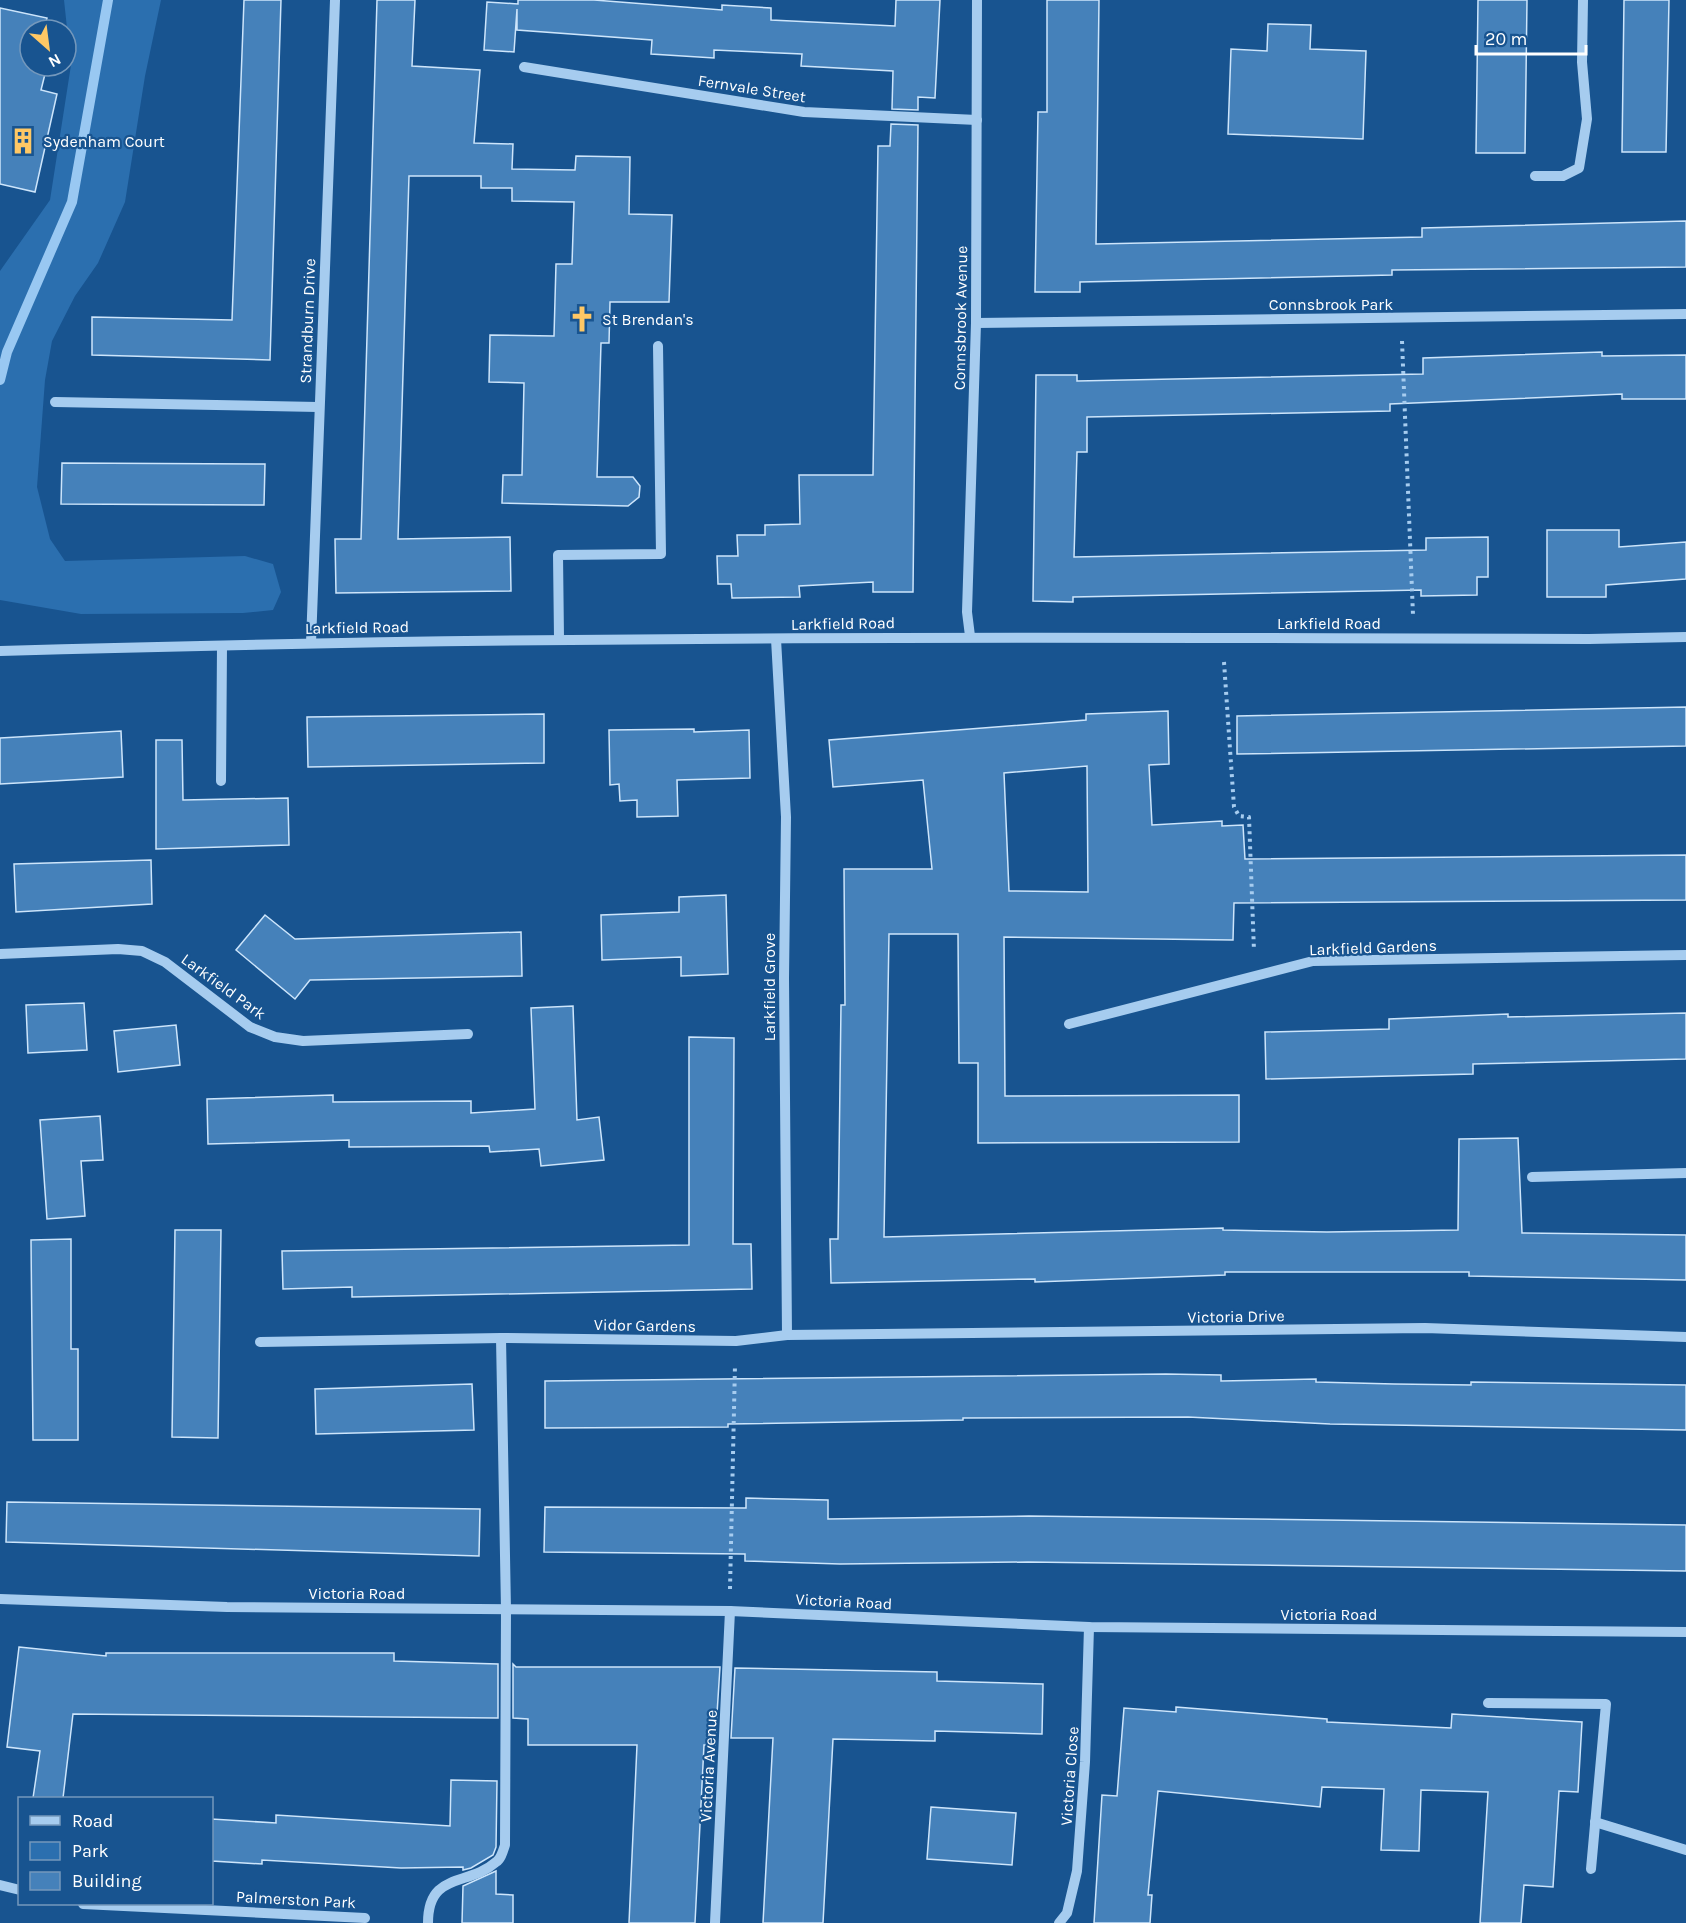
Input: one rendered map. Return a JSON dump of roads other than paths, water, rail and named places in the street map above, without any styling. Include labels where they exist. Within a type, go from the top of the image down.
[{"type":"street","name":"Strandburn Drive","points":[[311,643],[318,407],[335,0]]},
{"type":"street","name":"Connsbrook Avenue","points":[[970,636],[967,612],[976,323],[976,0]]},
{"type":"street","points":[[1534,176],[1563,176],[1579,168],[1587,119],[1582,62],[1583,0]]},
{"type":"street","name":"Fernvale Street","points":[[524,67],[804,112],[977,120]]},
{"type":"street","name":"Connsbrook Park","points":[[976,323],[1686,314]]},
{"type":"street","points":[[559,638],[558,555],[661,554],[658,346]]},
{"type":"street","points":[[55,402],[318,407]]},
{"type":"street","name":"Larkfield Road","points":[[0,651],[559,638],[1686,637]]},
{"type":"street","name":"Larkfield Grove","points":[[776,639],[786,817],[784,978],[787,1335]]},
{"type":"street","points":[[221,781],[222,646]]},
{"type":"street","name":"Larkfield Park","points":[[0,954],[118,949],[142,951],[165,962],[250,1027],[275,1037],[303,1041],[468,1034]]},
{"type":"street","name":"Larkfield Gardens","points":[[1069,1024],[1312,961],[1686,955]]},
{"type":"street","points":[[1532,1177],[1686,1173]]},
{"type":"street","name":"Victoria Drive","points":[[787,1335],[1425,1328],[1686,1337]]},
{"type":"street","name":"Vidor Gardens","points":[[260,1342],[501,1338],[736,1341],[787,1335]]},
{"type":"street","points":[[428,1923],[428,1908],[434,1895],[448,1882],[482,1871],[498,1861],[505,1845],[506,1610],[501,1338]]},
{"type":"street","name":"Victoria Road","points":[[0,1599],[227,1607],[730,1611],[1089,1627],[1686,1632]]},
{"type":"street","name":"Victoria Avenue","points":[[715,1923],[730,1611]]},
{"type":"street","name":"Victoria Close","points":[[1059,1923],[1067,1913],[1077,1871],[1085,1762],[1089,1627]]},
{"type":"street","points":[[1488,1703],[1606,1704],[1591,1869]]},
{"type":"street","points":[[1595,1822],[1686,1850]]},
{"type":"street","points":[[0,1885],[18,1890]]},
{"type":"street","name":"Palmerston Park","points":[[102,1905],[365,1918]]},
{"type":"waterway","points":[[0,380],[7,352],[72,202],[108,0]]},
{"type":"place","name":"Sydenham Court","points":[[23,141]]},
{"type":"place","name":"St Brendan's","points":[[582,319]]}]
